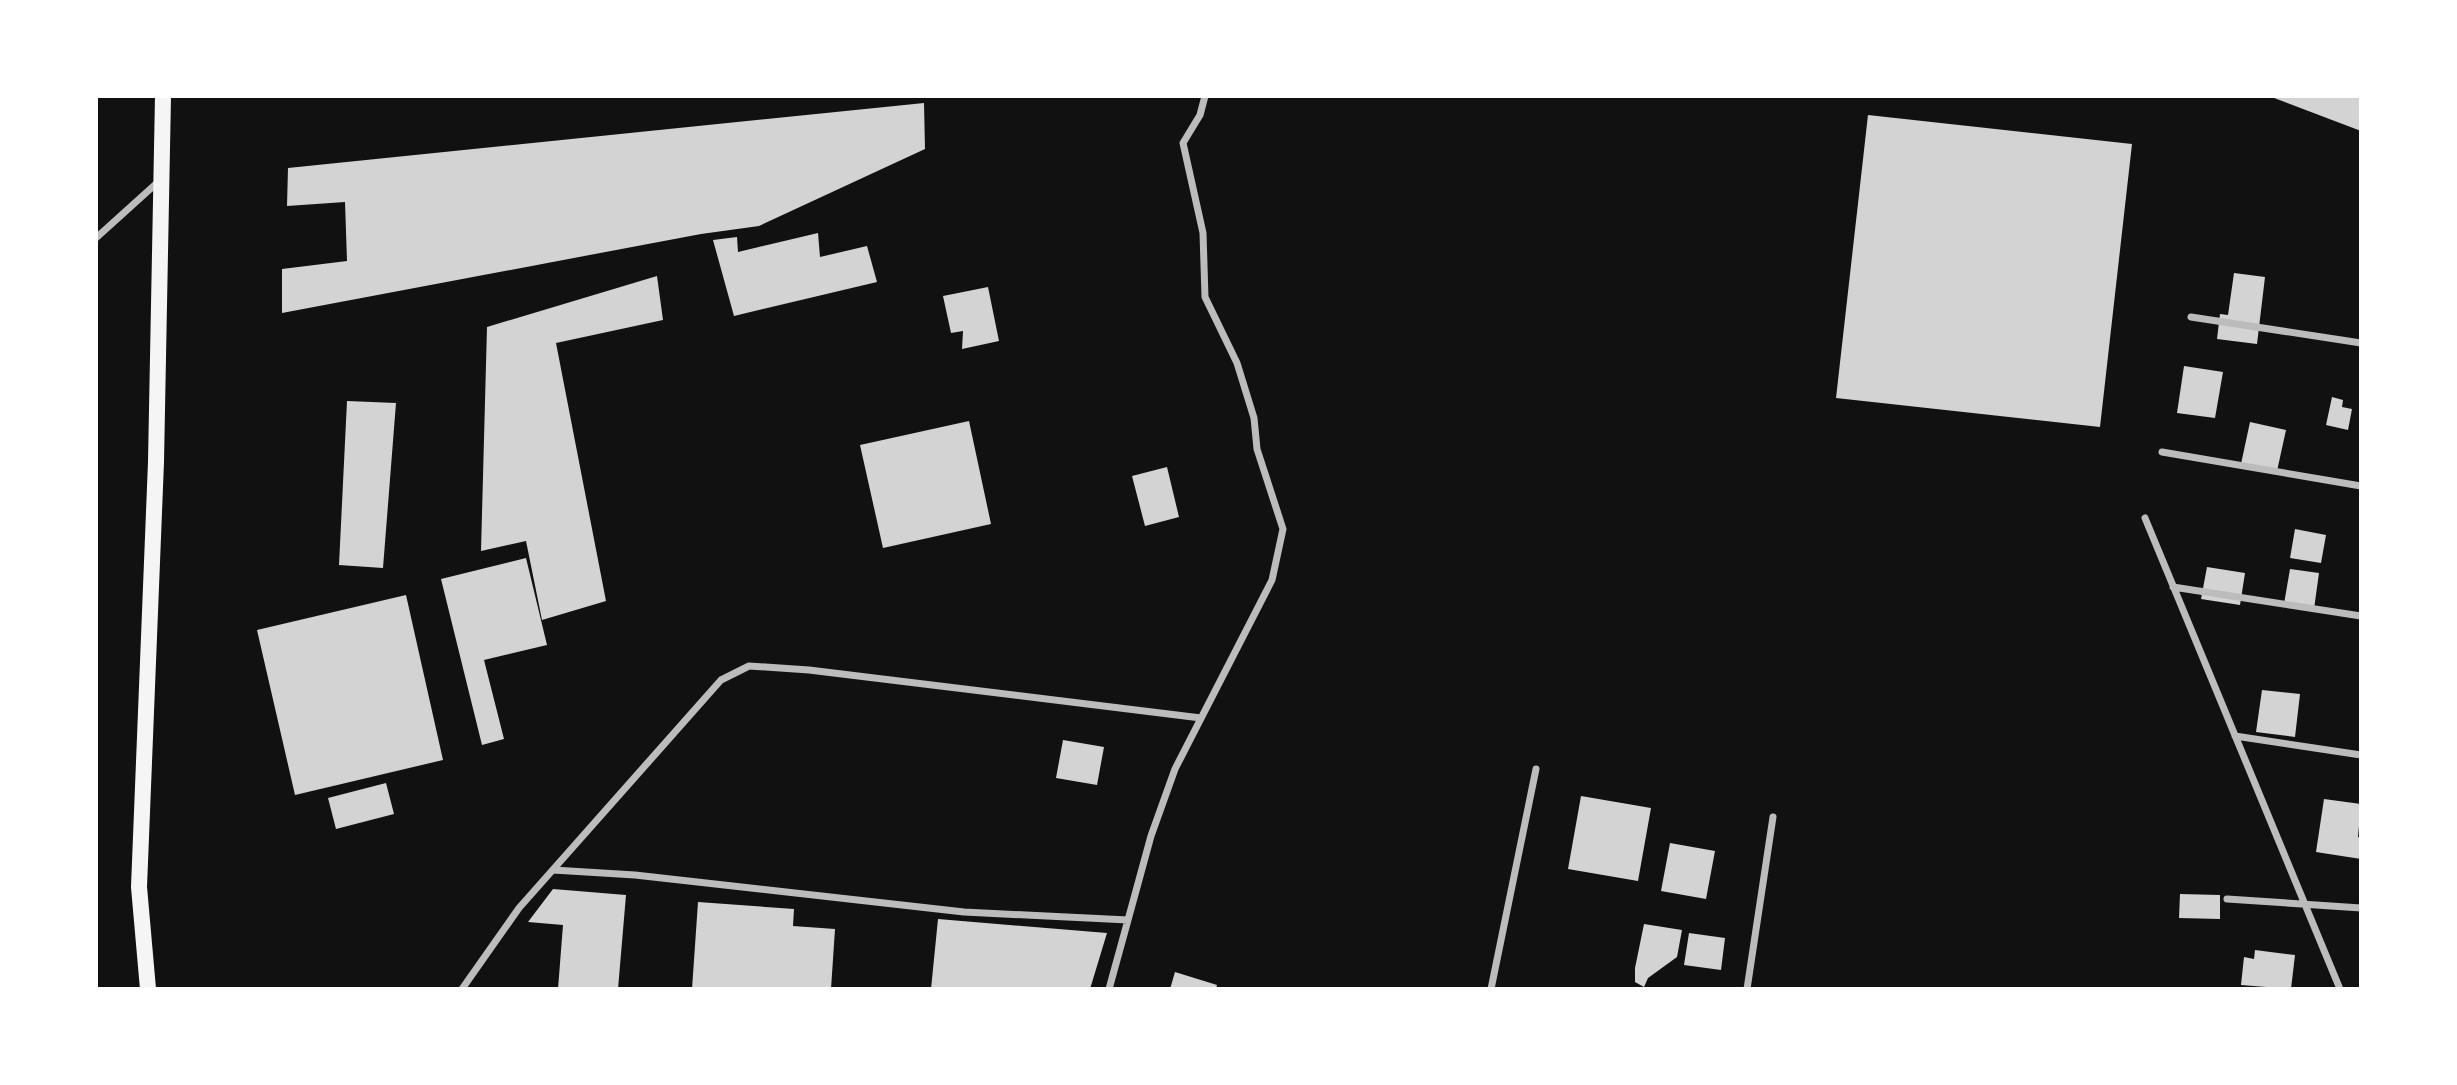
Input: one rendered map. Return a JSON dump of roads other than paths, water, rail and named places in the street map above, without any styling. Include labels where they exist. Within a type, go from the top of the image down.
[{"type":"highway","points":[[148,989],[139,887],[156,462],[163,96]]},
{"type":"street","points":[[1109,989],[1151,836],[1175,769],[1272,580],[1283,529],[1257,449],[1254,418],[1237,363],[1205,297],[1203,233],[1183,143],[1200,115],[1205,96]]},
{"type":"street","points":[[96,238],[162,179]]},
{"type":"street","points":[[2191,317],[2361,343]]},
{"type":"street","points":[[2162,452],[2361,486]]},
{"type":"street","points":[[2145,518],[2340,989]]},
{"type":"street","points":[[2174,587],[2361,616]]},
{"type":"street","points":[[462,989],[519,908],[552,870],[721,680],[749,666],[809,670],[1201,718]]},
{"type":"street","points":[[2235,736],[2361,755]]},
{"type":"street","points":[[1491,989],[1536,769]]},
{"type":"street","points":[[1746,989],[1773,817]]},
{"type":"street","points":[[552,870],[635,875],[964,912],[1128,920]]},
{"type":"street","points":[[2227,899],[2361,908]]}]
